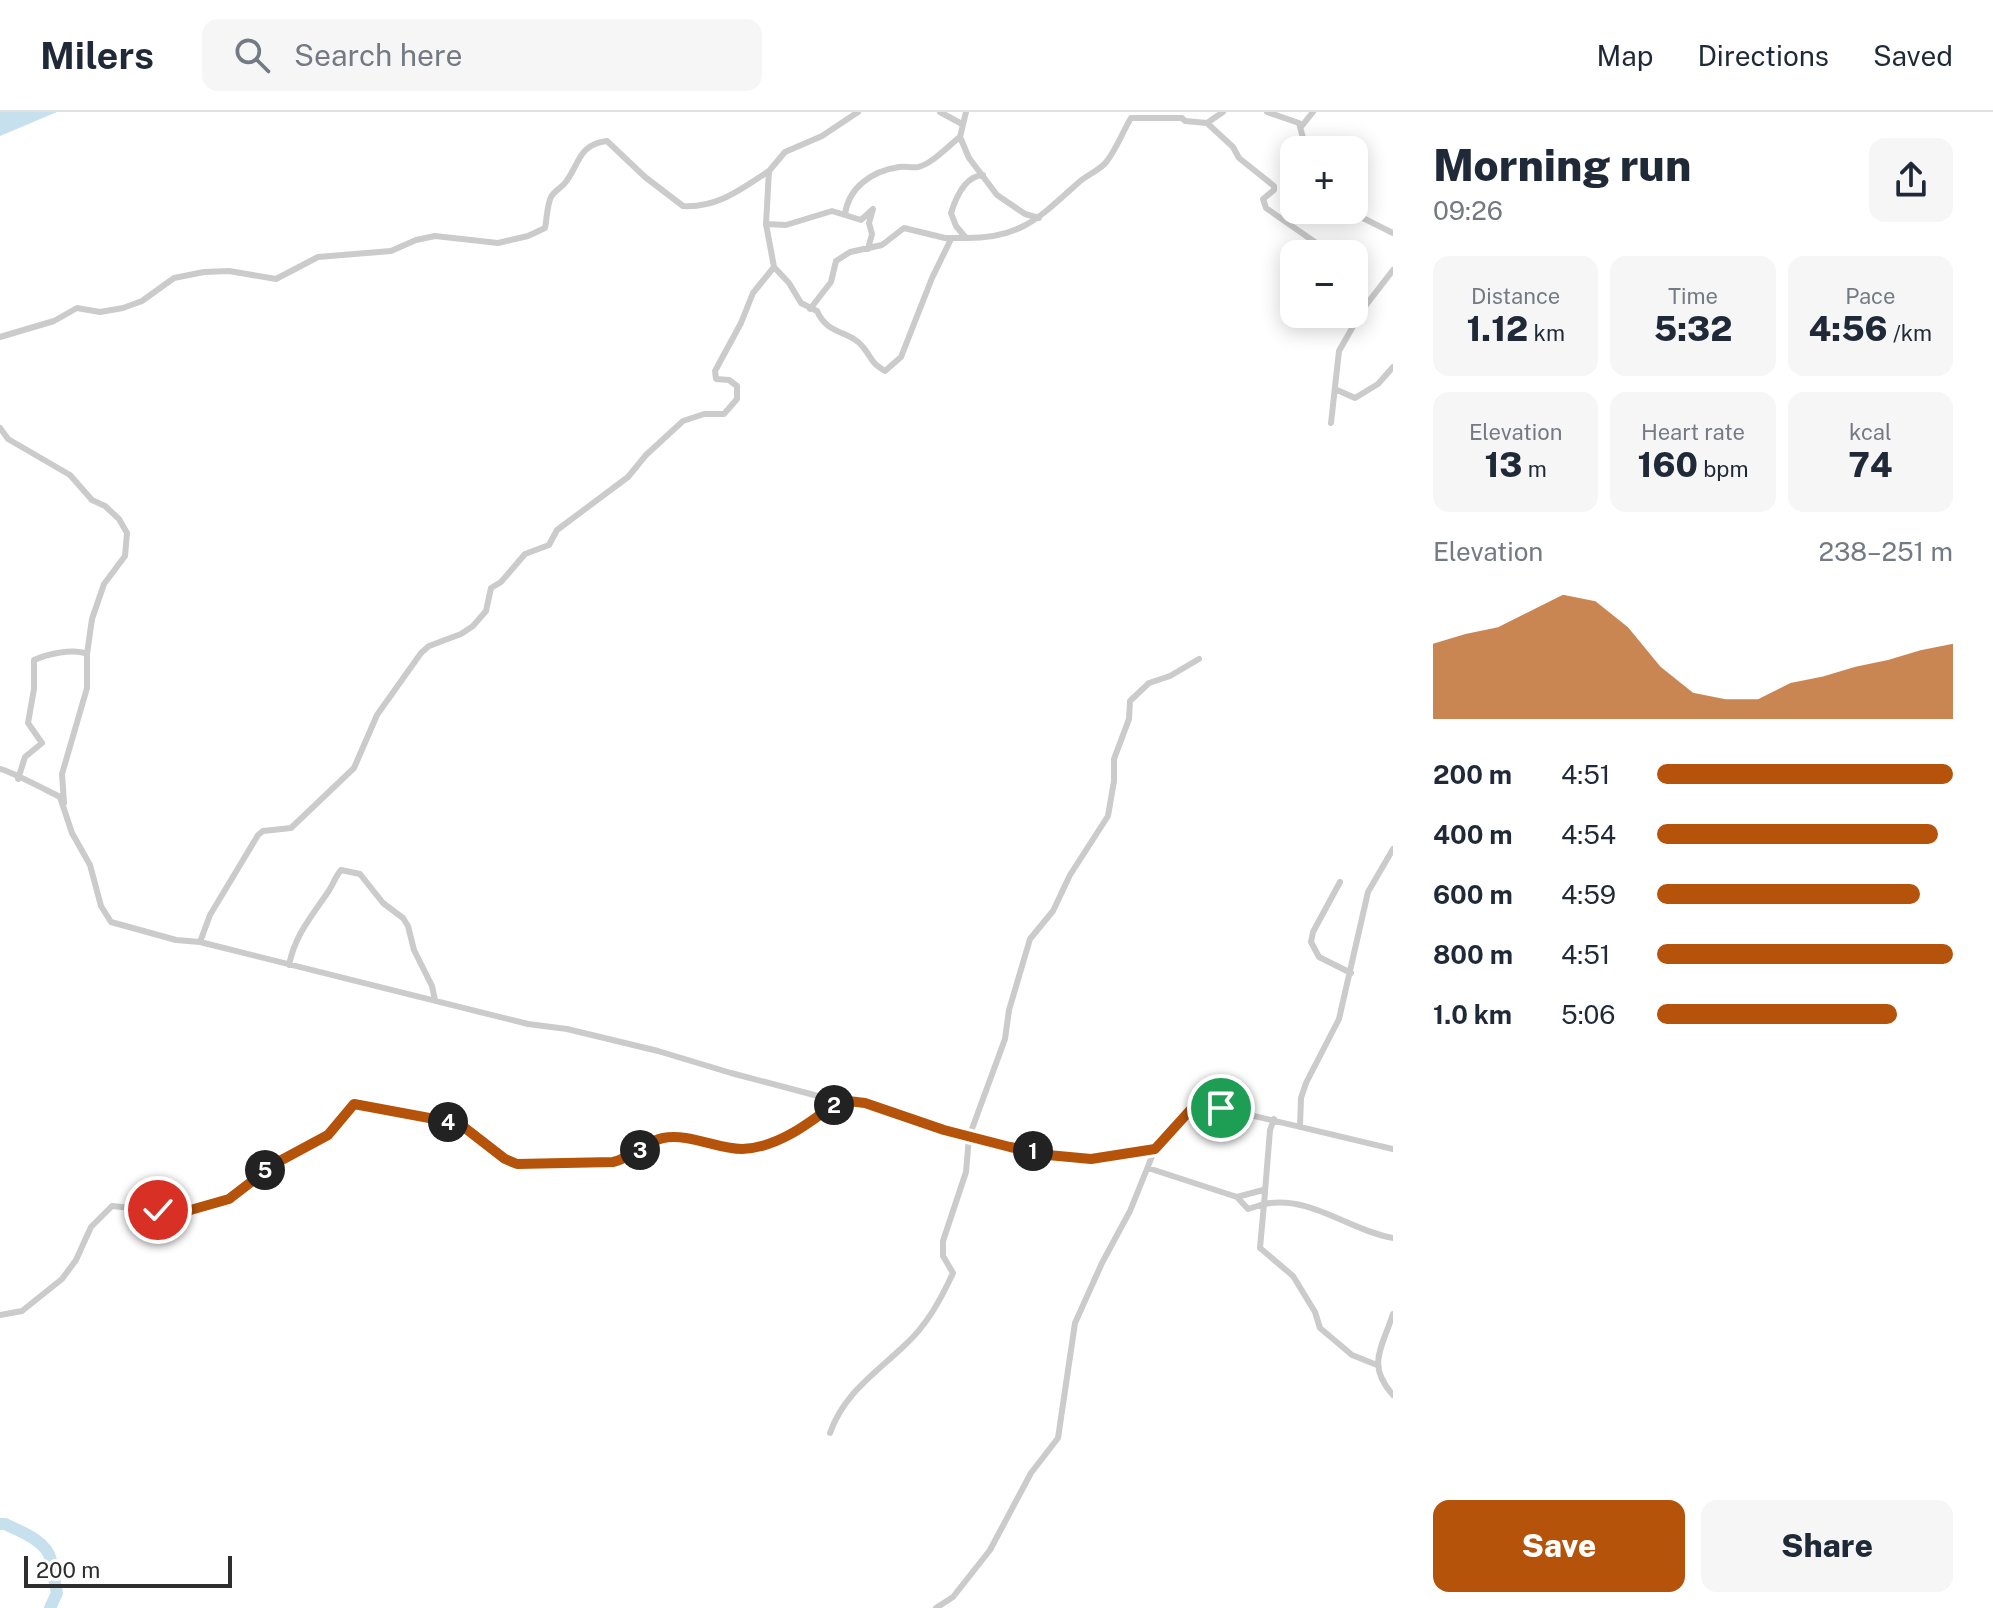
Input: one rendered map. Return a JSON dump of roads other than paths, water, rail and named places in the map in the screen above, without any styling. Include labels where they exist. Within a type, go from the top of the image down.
[{"type":"street","points":[[0,337],[54,321],[77,308],[100,312],[133,305],[159,291],[174,278],[229,271],[276,279],[318,257],[391,251],[435,236],[495,243],[528,236],[545,227],[551,197],[566,181],[576,160],[592,145],[603,140],[679,204],[687,207],[714,203],[733,196],[769,171],[785,152],[822,136],[858,112]]},
{"type":"street","points":[[940,112],[962,124]]},
{"type":"street","points":[[966,112],[960,137],[963,148],[997,195],[1025,214],[1039,218]]},
{"type":"street","points":[[1207,123],[1223,112]]},
{"type":"street","points":[[1267,112],[1294,120],[1301,127],[1303,136]]},
{"type":"street","points":[[1301,127],[1313,112]]},
{"type":"street","points":[[810,309],[831,282],[836,261],[850,252],[882,245],[904,228],[951,239],[990,238],[1009,234],[1039,218],[1081,180],[1105,164],[1131,118],[1142,115],[1207,123],[1233,147],[1246,165],[1274,186],[1274,190],[1263,199],[1266,208],[1314,240]]},
{"type":"street","points":[[845,214],[846,204],[862,180],[900,167],[919,167],[960,137]]},
{"type":"street","points":[[769,171],[766,224],[774,267],[798,299],[817,311],[823,323],[862,344],[870,361],[885,371],[901,357],[951,239]]},
{"type":"street","points":[[966,238],[956,226],[951,213],[964,186],[976,175],[983,175]]},
{"type":"street","points":[[766,224],[786,225],[832,211],[861,220],[873,210],[868,249]]},
{"type":"street","points":[[1368,220],[1393,233]]},
{"type":"street","points":[[200,942],[210,915],[258,835],[263,831],[291,828],[347,776],[354,768],[377,715],[421,653],[429,646],[473,626],[486,611],[491,588],[511,571],[520,558],[529,551],[549,545],[557,530],[628,477],[674,428],[696,415],[724,414],[732,407],[737,399],[737,386],[729,380],[716,379],[715,371],[753,293],[774,267]]},
{"type":"street","points":[[1368,302],[1393,270]]},
{"type":"street","points":[[1331,423],[1339,351],[1352,328]]},
{"type":"street","points":[[1337,390],[1355,398],[1378,384],[1393,367]]},
{"type":"street","points":[[0,428],[8,439],[70,475],[92,500],[105,506],[119,519],[127,533],[123,562],[104,584],[92,619],[87,654],[87,688],[62,774],[64,808]]},
{"type":"street","points":[[18,779],[25,757],[42,743],[28,723],[34,689],[34,660],[63,653],[82,651],[87,654]]},
{"type":"street","points":[[830,1433],[836,1415],[848,1397],[907,1344],[933,1313],[953,1273],[943,1256],[943,1241],[966,1172],[969,1137],[1005,1039],[1009,1010],[1030,939],[1053,911],[1070,875],[1108,816],[1114,759],[1129,719],[1130,701],[1150,683],[1170,676],[1199,659]]},
{"type":"street","points":[[0,769],[60,797],[72,833],[90,865],[105,915],[111,922],[528,1024],[567,1029],[632,1044],[731,1073],[840,1100],[865,1103],[1010,1147],[1071,1158],[1112,1157],[1155,1149]]},
{"type":"street","points":[[1300,1126],[1301,1098],[1306,1083],[1339,1019],[1368,892],[1393,849]]},
{"type":"street","points":[[289,965],[300,930],[331,889],[338,873],[341,870],[352,872],[367,881],[383,903],[403,918],[435,1000]]},
{"type":"street","points":[[1340,882],[1313,932],[1311,942],[1319,957],[1351,973]]},
{"type":"street","points":[[0,1315],[22,1311],[62,1279],[76,1260],[91,1227],[112,1206],[180,1213],[229,1199],[276,1163],[328,1135],[354,1104],[440,1120],[465,1128],[505,1159],[517,1164],[557,1165],[623,1160],[663,1138],[699,1140],[741,1149],[798,1131],[840,1100]]},
{"type":"street","points":[[936,1608],[953,1597],[990,1550],[1031,1473],[1058,1438],[1075,1323],[1155,1149],[1194,1106],[1208,1105],[1274,1119],[1393,1149]]},
{"type":"street","points":[[1274,1119],[1263,1190],[1260,1248],[1293,1276],[1315,1312],[1320,1328],[1352,1355],[1377,1365]]},
{"type":"street","points":[[1148,1168],[1237,1197],[1248,1209],[1279,1201],[1296,1203],[1334,1215],[1359,1230],[1393,1238]]},
{"type":"street","points":[[1237,1197],[1263,1190]]},
{"type":"street","points":[[1393,1314],[1377,1365],[1381,1380],[1393,1395]]},
{"type":"water","points":[[0,112],[57,112],[0,136]]},
{"type":"waterway","points":[[0,1524],[32,1538],[48,1553],[57,1593],[50,1608]]}]
